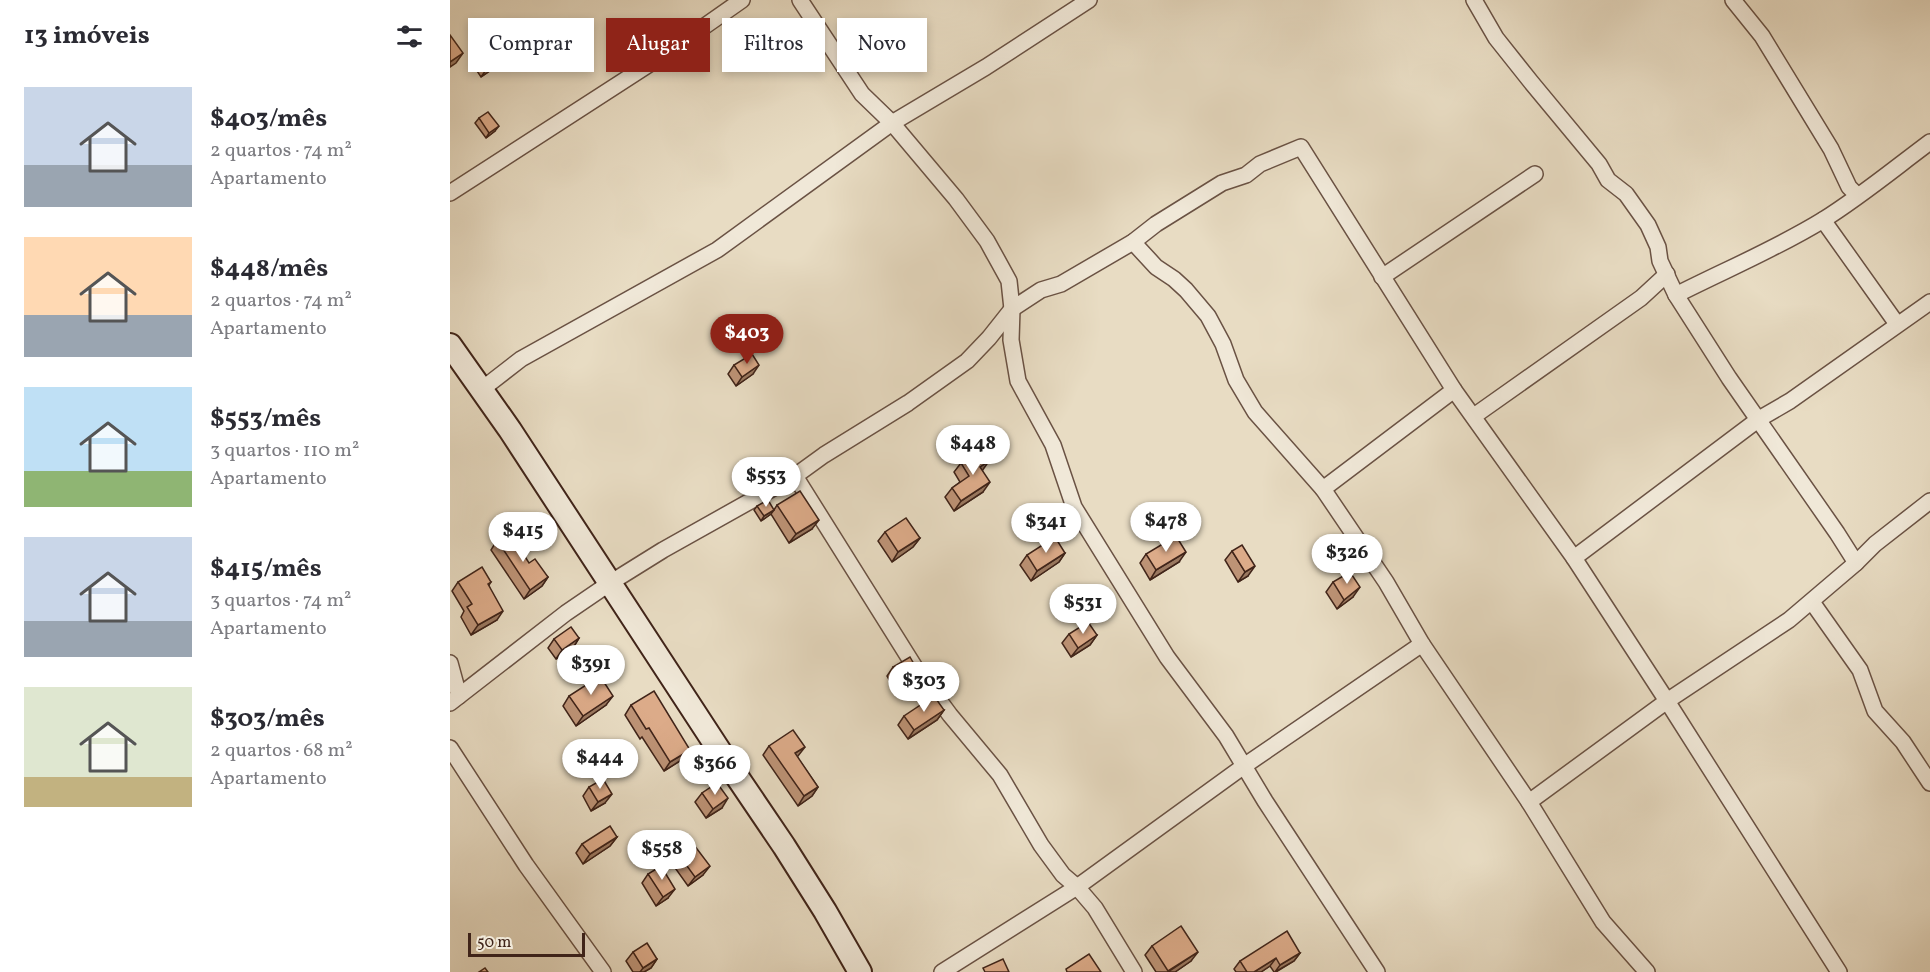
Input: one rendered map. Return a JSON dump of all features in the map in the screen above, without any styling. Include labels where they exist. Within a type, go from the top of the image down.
[{"type":"street","points":[[450,193],[665,54],[742,0]]},
{"type":"street","points":[[800,0],[862,94],[892,123],[956,199],[987,241],[1009,281],[1012,309],[1011,340],[1018,381],[1053,445],[1074,507],[1167,657],[1226,736],[1270,810],[1377,972]]},
{"type":"street","points":[[481,390],[521,360],[717,250],[892,123],[986,67],[1089,0]]},
{"type":"street","points":[[1474,0],[1496,38],[1599,164],[1608,180],[1626,194],[1648,225],[1676,295],[1729,378],[1838,533],[1856,563]]},
{"type":"street","points":[[1733,0],[1761,36],[1831,149],[1849,187],[1857,195]]},
{"type":"street","points":[[1676,295],[1740,263],[1766,253],[1823,220],[1930,142]]},
{"type":"street","points":[[454,700],[566,613],[610,583],[663,550],[795,477],[824,455],[908,403],[967,361],[1012,309],[1041,290],[1061,284],[1133,242],[1156,224],[1222,183],[1301,147],[1454,390],[1574,558],[1839,972]]},
{"type":"street","points":[[1382,277],[1535,174]]},
{"type":"street","points":[[1823,220],[1898,324]]},
{"type":"street","points":[[1133,242],[1156,267],[1186,290],[1208,316],[1223,344],[1236,380],[1255,412],[1323,489],[1386,582],[1422,644],[1529,802],[1603,922],[1647,972]]},
{"type":"street","points":[[1474,416],[1641,298],[1667,274]]},
{"type":"street","points":[[1574,558],[1759,419],[1790,401],[1930,302]]},
{"type":"street","points":[[450,345],[510,430],[790,855],[860,972]]},
{"type":"street","points":[[1323,489],[1454,390]]},
{"type":"street","points":[[795,477],[916,669],[950,715],[1000,775],[1041,845],[1063,875],[1077,887],[1108,926],[1134,972]]},
{"type":"street","points":[[1529,802],[1667,701],[1789,620],[1875,544],[1930,501]]},
{"type":"street","points":[[1812,602],[1860,670],[1875,711],[1903,742],[1930,783]]},
{"type":"street","points":[[942,972],[1077,887],[1244,766],[1422,644]]},
{"type":"street","points":[[450,663],[454,700]]},
{"type":"street","points":[[450,748],[526,865],[603,972]]},
{"type":"building","points":[[450,35],[463,53],[450,62]]},
{"type":"building","points":[[488,112],[499,126],[489,133],[479,118]]},
{"type":"building","points":[[752,354],[759,365],[742,377],[734,365]]},
{"type":"building","points":[[982,450],[989,461],[980,467],[990,482],[961,501],[952,488],[969,476],[961,463]]},
{"type":"building","points":[[800,491],[819,520],[796,534],[777,505]]},
{"type":"building","points":[[768,500],[774,510],[764,516],[757,506]]},
{"type":"building","points":[[906,518],[920,538],[898,552],[885,532]]},
{"type":"building","points":[[510,533],[529,563],[535,559],[548,577],[530,590],[497,540]]},
{"type":"building","points":[[1176,536],[1186,552],[1156,570],[1146,554]]},
{"type":"building","points":[[1055,537],[1065,553],[1037,571],[1027,555]]},
{"type":"building","points":[[1242,545],[1255,566],[1245,572],[1232,551]]},
{"type":"building","points":[[482,567],[491,582],[488,584],[503,611],[478,625],[467,607],[472,604],[458,582]]},
{"type":"building","points":[[1350,572],[1360,587],[1344,600],[1333,582]]},
{"type":"building","points":[[1088,622],[1097,635],[1078,648],[1069,634]]},
{"type":"building","points":[[571,627],[579,638],[562,650],[554,639]]},
{"type":"building","points":[[910,657],[918,671],[902,680],[893,667]]},
{"type":"building","points":[[600,676],[613,696],[583,716],[569,696]]},
{"type":"building","points":[[654,691],[690,750],[670,762],[649,728],[646,729],[631,705]]},
{"type":"building","points":[[934,696],[944,710],[914,730],[904,716]]},
{"type":"building","points":[[793,730],[805,747],[795,753],[818,787],[804,796],[769,746]]},
{"type":"building","points":[[603,779],[612,794],[598,802],[589,787]]},
{"type":"building","points":[[717,783],[728,798],[713,809],[702,793]]},
{"type":"building","points":[[610,826],[617,837],[590,854],[582,844]]},
{"type":"building","points":[[694,845],[710,866],[695,877],[679,855]]},
{"type":"building","points":[[661,866],[675,889],[663,897],[648,874]]},
{"type":"building","points":[[1181,926],[1198,952],[1168,971],[1152,946]]},
{"type":"building","points":[[1287,931],[1300,953],[1280,965],[1276,958],[1254,972],[1247,972],[1240,961]]},
{"type":"building","points":[[647,943],[657,959],[643,968],[633,952]]},
{"type":"building","points":[[1089,954],[1101,972],[1067,972],[1066,969]]},
{"type":"building","points":[[1003,959],[1009,972],[985,972],[983,968]]}]
